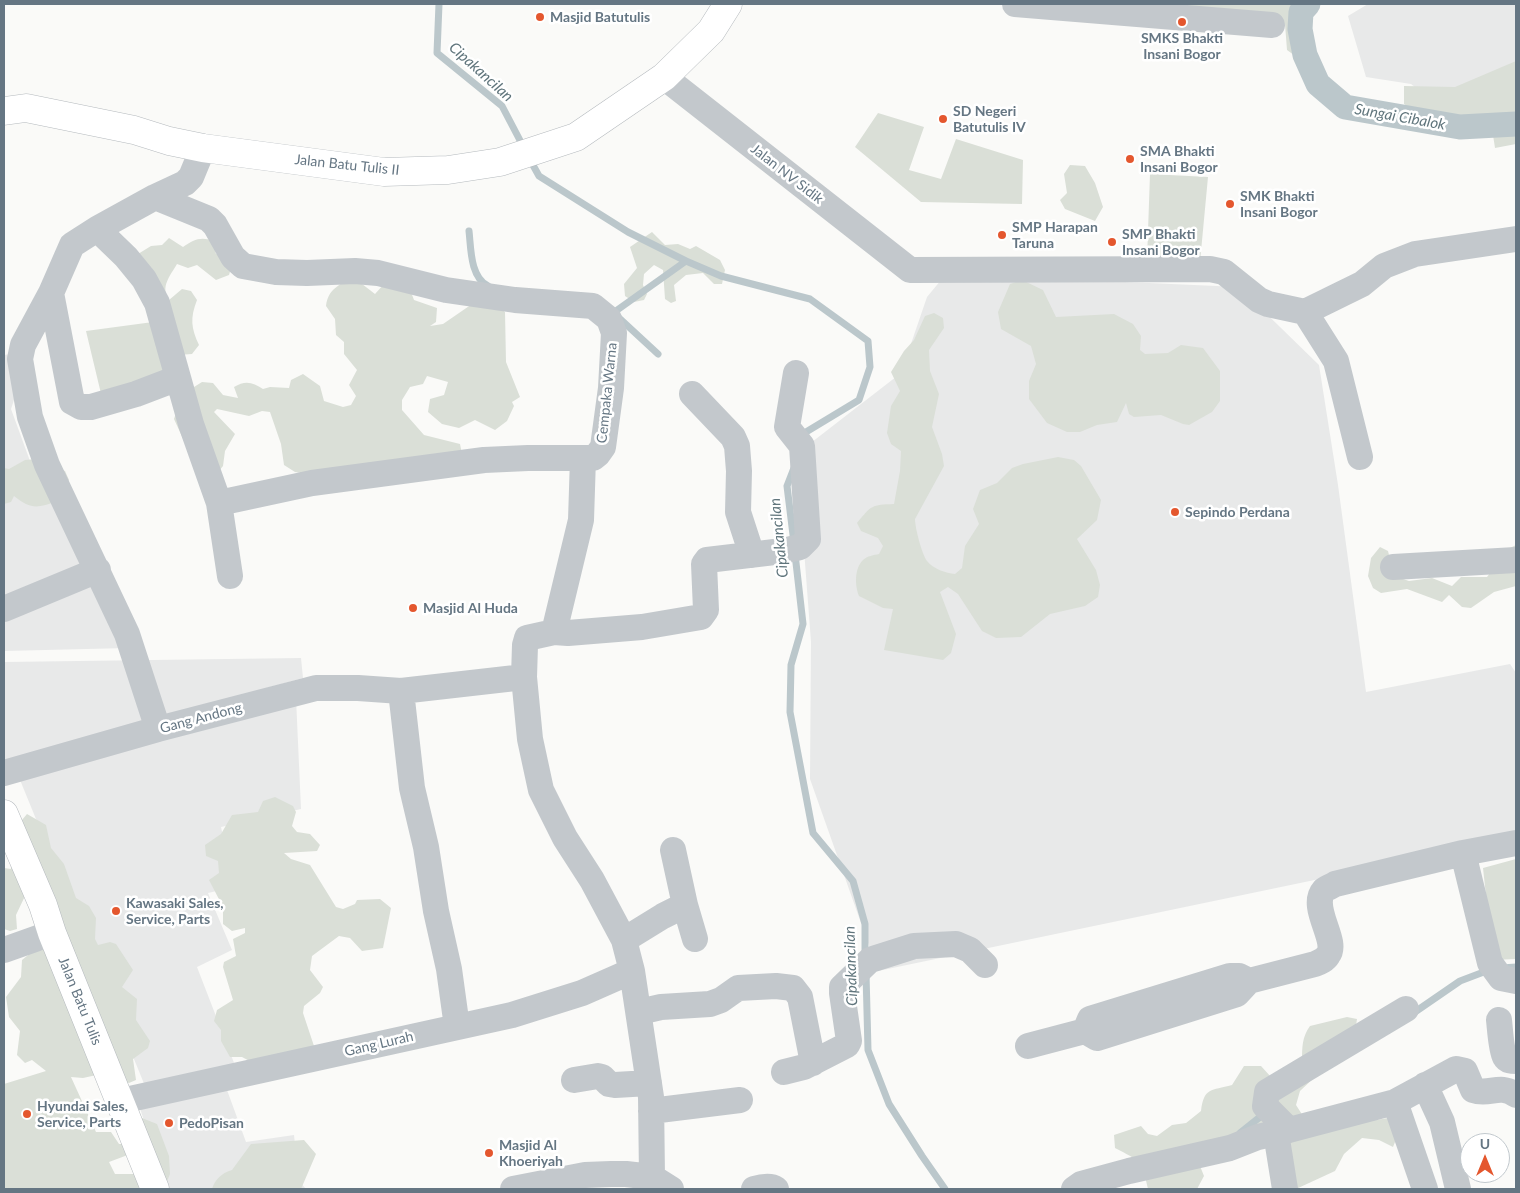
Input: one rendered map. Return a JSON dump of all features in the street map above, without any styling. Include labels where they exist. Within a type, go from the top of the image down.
[{"type":"main road","name":"Jalan Batu Tulis II","points":[[4,111],[26,108],[134,130],[169,141],[203,148],[384,172],[448,170],[500,162],[576,137],[664,78],[711,30],[728,4]]},
{"type":"main road","name":"Jalan Batu Tulis","points":[[4,814],[43,904],[52,933],[155,1189]]},
{"type":"street","points":[[1015,4],[1272,26]]},
{"type":"street","name":"Jalan NV Sidik","points":[[664,78],[910,270],[1210,269],[1224,272],[1259,300],[1268,304],[1305,312]]},
{"type":"street","points":[[158,729],[127,634],[47,465],[30,417],[20,359],[23,345],[51,293],[72,245],[155,197],[185,183],[191,177],[203,148]]},
{"type":"street","name":"Cempaka Warna","points":[[155,197],[209,219],[215,225],[233,257],[243,266],[276,272],[307,274],[355,271],[378,273],[456,292],[515,300],[593,306],[609,319],[614,333],[611,388],[602,447],[593,458],[484,460],[312,483],[219,503]]},
{"type":"street","points":[[97,229],[126,257],[144,278],[157,303],[191,424],[219,503],[230,576]]},
{"type":"street","points":[[1360,457],[1336,361],[1305,312],[1362,284],[1384,266],[1415,254],[1516,239]]},
{"type":"street","points":[[51,293],[72,402],[81,407],[91,407],[136,394],[178,378]]},
{"type":"street","points":[[513,1189],[586,1176],[626,1174],[662,1183],[639,1012],[632,971],[624,940],[592,880],[565,838],[541,790],[530,739],[524,677],[525,644],[527,638],[554,632],[568,633],[642,627],[701,617],[706,610],[704,564],[706,560],[791,549],[808,539],[795,437],[796,373]]},
{"type":"street","points":[[692,394],[733,437],[737,446],[739,471],[738,512],[752,555]]},
{"type":"street","points":[[554,632],[581,520],[583,458]]},
{"type":"street","points":[[1394,567],[1516,560]]},
{"type":"street","points":[[4,609],[98,570]]},
{"type":"street","name":"Gang Andong","points":[[4,773],[158,729],[316,688],[401,691],[524,677]]},
{"type":"street","points":[[401,691],[412,788],[426,847],[436,911],[449,969],[457,1027]]},
{"type":"street","points":[[1028,1046],[1085,1032],[1090,1019],[1165,1006],[1230,976],[1239,976],[1249,981],[1315,964],[1329,955],[1331,947],[1319,905],[1325,889],[1335,884],[1463,853],[1516,843]]},
{"type":"street","points":[[673,850],[685,905],[695,939]]},
{"type":"street","points":[[1463,853],[1503,974]]},
{"type":"street","points":[[624,940],[685,905]]},
{"type":"street","points":[[4,950],[52,933]]},
{"type":"street","points":[[784,1072],[813,1063],[847,1045],[849,1041],[842,987],[870,960],[914,946],[956,944],[970,950],[985,965]]},
{"type":"street","name":"Gang Lurah","points":[[120,1101],[512,1015],[582,993],[632,971]]},
{"type":"street","points":[[639,1012],[661,1007],[710,1004],[721,1000],[738,988],[776,986],[794,988],[800,996],[813,1063]]},
{"type":"street","points":[[1285,1189],[1276,1121],[1267,1092],[1406,1009]]},
{"type":"street","points":[[1499,1020],[1505,1057],[1508,1060],[1516,1061]]},
{"type":"street","points":[[1074,1189],[1082,1184],[1129,1171],[1230,1148],[1258,1137],[1276,1121],[1395,1102],[1456,1069],[1465,1071],[1473,1090],[1480,1092],[1500,1089],[1509,1090],[1516,1095]]},
{"type":"street","points":[[574,1080],[598,1076],[602,1077],[609,1084],[615,1085],[649,1084]]},
{"type":"street","points":[[1424,1085],[1442,1122],[1458,1189]]},
{"type":"street","points":[[651,1111],[740,1100]]},
{"type":"street","points":[[1395,1102],[1425,1189]]},
{"type":"street","points":[[754,1189],[762,1186],[776,1189]]},
{"type":"shaded area","points":[[1083,4],[1309,4],[1296,17],[1290,30],[1298,58],[1287,50],[1285,24]]},
{"type":"shaded area","points":[[1368,4],[1516,4],[1516,121],[1461,124],[1411,84],[1366,77],[1348,16]]},
{"type":"shaded area","points":[[1516,61],[1516,144],[1495,148],[1493,135],[1477,131],[1464,119],[1454,120],[1454,131],[1451,136],[1404,104],[1404,86],[1455,87]]},
{"type":"shaded area","points":[[878,113],[924,127],[909,170],[941,179],[956,139],[1023,160],[1022,204],[921,202],[855,147]]},
{"type":"shaded area","points":[[1070,165],[1085,166],[1095,183],[1103,207],[1095,221],[1065,209],[1060,200],[1067,193],[1064,174]]},
{"type":"shaded area","points":[[1150,174],[1208,177],[1200,262],[1147,260]]},
{"type":"shaded area","points":[[652,232],[665,245],[678,244],[690,249],[696,246],[720,260],[725,270],[722,284],[714,284],[703,273],[686,275],[674,285],[676,301],[671,303],[665,299],[663,270],[654,265],[644,274],[643,285],[647,294],[644,300],[634,302],[625,296],[624,284],[637,268],[630,247]]},
{"type":"shaded area","points":[[169,238],[183,247],[197,240],[213,241],[216,254],[235,255],[229,275],[216,280],[197,265],[188,268],[177,264],[169,277],[165,291],[169,300],[182,289],[191,291],[197,300],[192,323],[199,345],[192,354],[178,355],[138,254],[151,246],[162,245]]},
{"type":"shaded area","points":[[946,274],[1239,287],[1319,365],[1338,485],[1366,692],[1510,664],[1516,673],[1516,838],[878,971],[810,779],[811,642],[801,510],[803,449],[901,373],[927,297]]},
{"type":"shaded area","points":[[405,276],[414,300],[437,308],[436,322],[430,326],[443,324],[475,302],[497,305],[505,312],[506,362],[520,397],[512,402],[514,406],[507,421],[495,430],[475,420],[459,428],[442,424],[428,412],[430,399],[444,395],[448,382],[427,376],[423,384],[410,387],[402,400],[402,410],[424,435],[460,444],[462,454],[324,477],[295,472],[284,465],[281,444],[270,412],[262,411],[249,416],[217,409],[214,412],[235,434],[225,451],[223,466],[213,478],[185,443],[174,419],[186,383],[194,387],[202,382],[213,383],[223,395],[238,398],[234,387],[242,383],[252,383],[263,389],[270,387],[289,388],[291,380],[303,374],[320,386],[324,401],[343,407],[351,405],[356,396],[349,385],[357,370],[344,354],[344,342],[336,335],[335,319],[326,306],[329,295],[335,288],[353,277],[375,294],[384,284]]},
{"type":"shaded area","points":[[1022,280],[1043,290],[1056,317],[1114,314],[1133,324],[1141,336],[1140,350],[1145,354],[1168,353],[1181,345],[1203,348],[1220,371],[1220,401],[1212,412],[1189,425],[1161,415],[1134,417],[1129,414],[1126,403],[1117,422],[1097,425],[1080,432],[1067,432],[1047,423],[1029,399],[1029,381],[1036,364],[1031,346],[1001,329],[998,312],[1010,284]]},
{"type":"shaded area","points":[[934,313],[943,318],[944,328],[929,350],[930,371],[939,394],[932,427],[942,454],[944,466],[915,519],[919,541],[927,561],[944,572],[955,574],[962,568],[965,546],[979,524],[973,509],[980,490],[997,483],[1012,468],[1023,464],[1058,457],[1074,460],[1081,466],[1101,500],[1097,520],[1077,539],[1096,570],[1100,585],[1098,597],[1085,606],[1050,614],[1021,637],[996,638],[982,631],[958,594],[948,587],[940,592],[956,634],[951,653],[943,660],[884,650],[893,609],[883,608],[859,596],[856,583],[860,564],[866,558],[879,554],[883,546],[878,538],[861,531],[857,523],[872,507],[894,504],[900,471],[901,451],[891,444],[887,433],[891,406],[900,391],[891,372],[904,351],[914,340],[925,316]]},
{"type":"shaded area","points":[[153,322],[168,387],[103,402],[86,331]]},
{"type":"shaded area","points":[[11,354],[18,388],[11,409],[30,461],[128,648],[4,651],[4,355]]},
{"type":"shaded area","points":[[37,459],[65,471],[69,480],[57,501],[40,506],[30,506],[14,496],[11,502],[4,504],[4,468],[9,469],[25,460]]},
{"type":"shaded area","points":[[1516,545],[1516,586],[1494,592],[1471,608],[1462,607],[1449,595],[1442,602],[1407,589],[1381,593],[1373,588],[1368,576],[1371,558],[1380,547],[1388,551],[1393,571],[1400,578],[1409,581],[1432,578],[1452,586],[1461,577],[1487,577],[1508,549]]},
{"type":"shaded area","points":[[301,658],[303,678],[4,760],[4,662]]},
{"type":"shaded area","points":[[296,698],[301,809],[221,827],[234,887],[208,893],[232,950],[197,967],[236,1068],[145,1086],[18,775]]},
{"type":"shaded area","points":[[275,797],[293,806],[296,812],[292,826],[297,832],[310,834],[320,845],[317,851],[284,853],[291,859],[310,865],[336,907],[343,909],[355,904],[357,900],[380,899],[391,908],[383,948],[362,951],[350,938],[339,936],[312,956],[310,970],[323,987],[320,993],[304,1006],[303,1013],[314,1046],[257,1065],[242,1057],[230,1057],[221,1041],[221,1030],[214,1021],[217,1010],[233,1000],[223,967],[224,962],[236,956],[233,939],[245,933],[245,928],[232,931],[223,924],[223,907],[209,880],[219,873],[218,861],[206,856],[205,845],[221,834],[232,815],[258,812],[263,801]]},
{"type":"shaded area","points":[[27,814],[46,825],[51,848],[64,864],[76,898],[89,906],[96,918],[95,939],[98,945],[110,942],[116,944],[133,970],[122,987],[137,999],[136,1020],[150,1041],[148,1048],[133,1059],[136,1080],[129,1083],[101,1074],[83,1078],[71,1077],[96,1132],[111,1132],[119,1144],[130,1144],[135,1123],[142,1118],[157,1124],[169,1156],[170,1174],[164,1189],[4,1189],[4,1084],[46,1071],[32,1060],[25,1063],[17,1055],[20,1031],[9,1017],[6,997],[21,977],[22,960],[33,951],[53,949],[25,896],[16,915],[17,929],[10,931],[4,929],[4,868],[11,869],[11,833]],"holes":[[[133,1153],[143,1174],[115,1174],[109,1162]]]},
{"type":"shaded area","points":[[1516,859],[1516,959],[1493,960],[1483,868]]},
{"type":"shaded area","points":[[1347,1017],[1357,1019],[1355,1032],[1317,1075],[1300,1091],[1296,1105],[1305,1119],[1376,1120],[1394,1117],[1399,1132],[1393,1147],[1379,1140],[1362,1138],[1344,1154],[1335,1171],[1296,1189],[1273,1128],[1252,1124],[1240,1139],[1200,1166],[1204,1176],[1197,1189],[1148,1189],[1144,1172],[1139,1162],[1115,1148],[1114,1135],[1141,1126],[1148,1134],[1157,1136],[1172,1125],[1186,1123],[1201,1111],[1204,1098],[1210,1091],[1232,1085],[1244,1066],[1261,1066],[1271,1077],[1302,1061],[1303,1042],[1310,1026]]},
{"type":"shaded area","points":[[227,1090],[246,1142],[294,1135],[299,1181],[306,1189],[165,1189],[140,1108]]},
{"type":"shaded area","points":[[304,1140],[316,1154],[301,1189],[212,1189],[219,1177],[232,1170],[251,1144]]},
{"type":"waterway","name":"Cipakancilan","points":[[439,4],[437,53],[502,106],[524,148]]},
{"type":"waterway","name":"Sungai Cibalok","points":[[1308,4],[1301,12],[1300,29],[1305,55],[1318,84],[1345,107],[1460,127],[1516,124]]},
{"type":"waterway","name":"Cipakancilan","points":[[529,158],[539,176],[628,232],[721,276],[810,299],[868,341],[870,367],[859,400],[806,432],[804,439]]},
{"type":"waterway","points":[[469,231],[471,254],[475,269],[482,282],[488,286]]},
{"type":"waterway","points":[[613,313],[686,261]]},
{"type":"waterway","points":[[618,317],[658,354]]},
{"type":"waterway","name":"Cipakancilan","points":[[794,468],[787,486],[794,543]]},
{"type":"waterway","name":"Cipakancilan","points":[[795,554],[803,624],[791,665],[790,712],[813,833],[853,881],[865,924],[865,957]]},
{"type":"waterway","points":[[1502,968],[1516,967]]},
{"type":"waterway","points":[[1412,1014],[1460,981],[1489,970]]},
{"type":"waterway","name":"Cipakancilan","points":[[866,973],[868,1050],[889,1104],[945,1189]]},
{"type":"waterway","points":[[1240,1133],[1265,1113]]},
{"type":"place","name":"Masjid Batutulis","points":[[540,17]]},
{"type":"place","name":"SMKS Bhakti Insani Bogor","points":[[1182,22]]},
{"type":"place","name":"SD Negeri Batutulis IV","points":[[943,119]]},
{"type":"place","name":"SMA Bhakti Insani Bogor","points":[[1130,159]]},
{"type":"place","name":"SMK Bhakti Insani Bogor","points":[[1230,204]]},
{"type":"place","name":"SMP Harapan Taruna","points":[[1002,235]]},
{"type":"place","name":"SMP Bhakti Insani Bogor","points":[[1112,242]]},
{"type":"place","name":"Sepindo Perdana","points":[[1175,512]]},
{"type":"place","name":"Masjid Al Huda","points":[[413,608]]},
{"type":"place","name":"Kawasaki Sales, Service, Parts","points":[[116,911]]},
{"type":"place","name":"Hyundai Sales, Service, Parts","points":[[27,1114]]},
{"type":"place","name":"PedoPisan","points":[[169,1123]]},
{"type":"place","name":"Masjid Al Khoeriyah","points":[[489,1153]]}]
